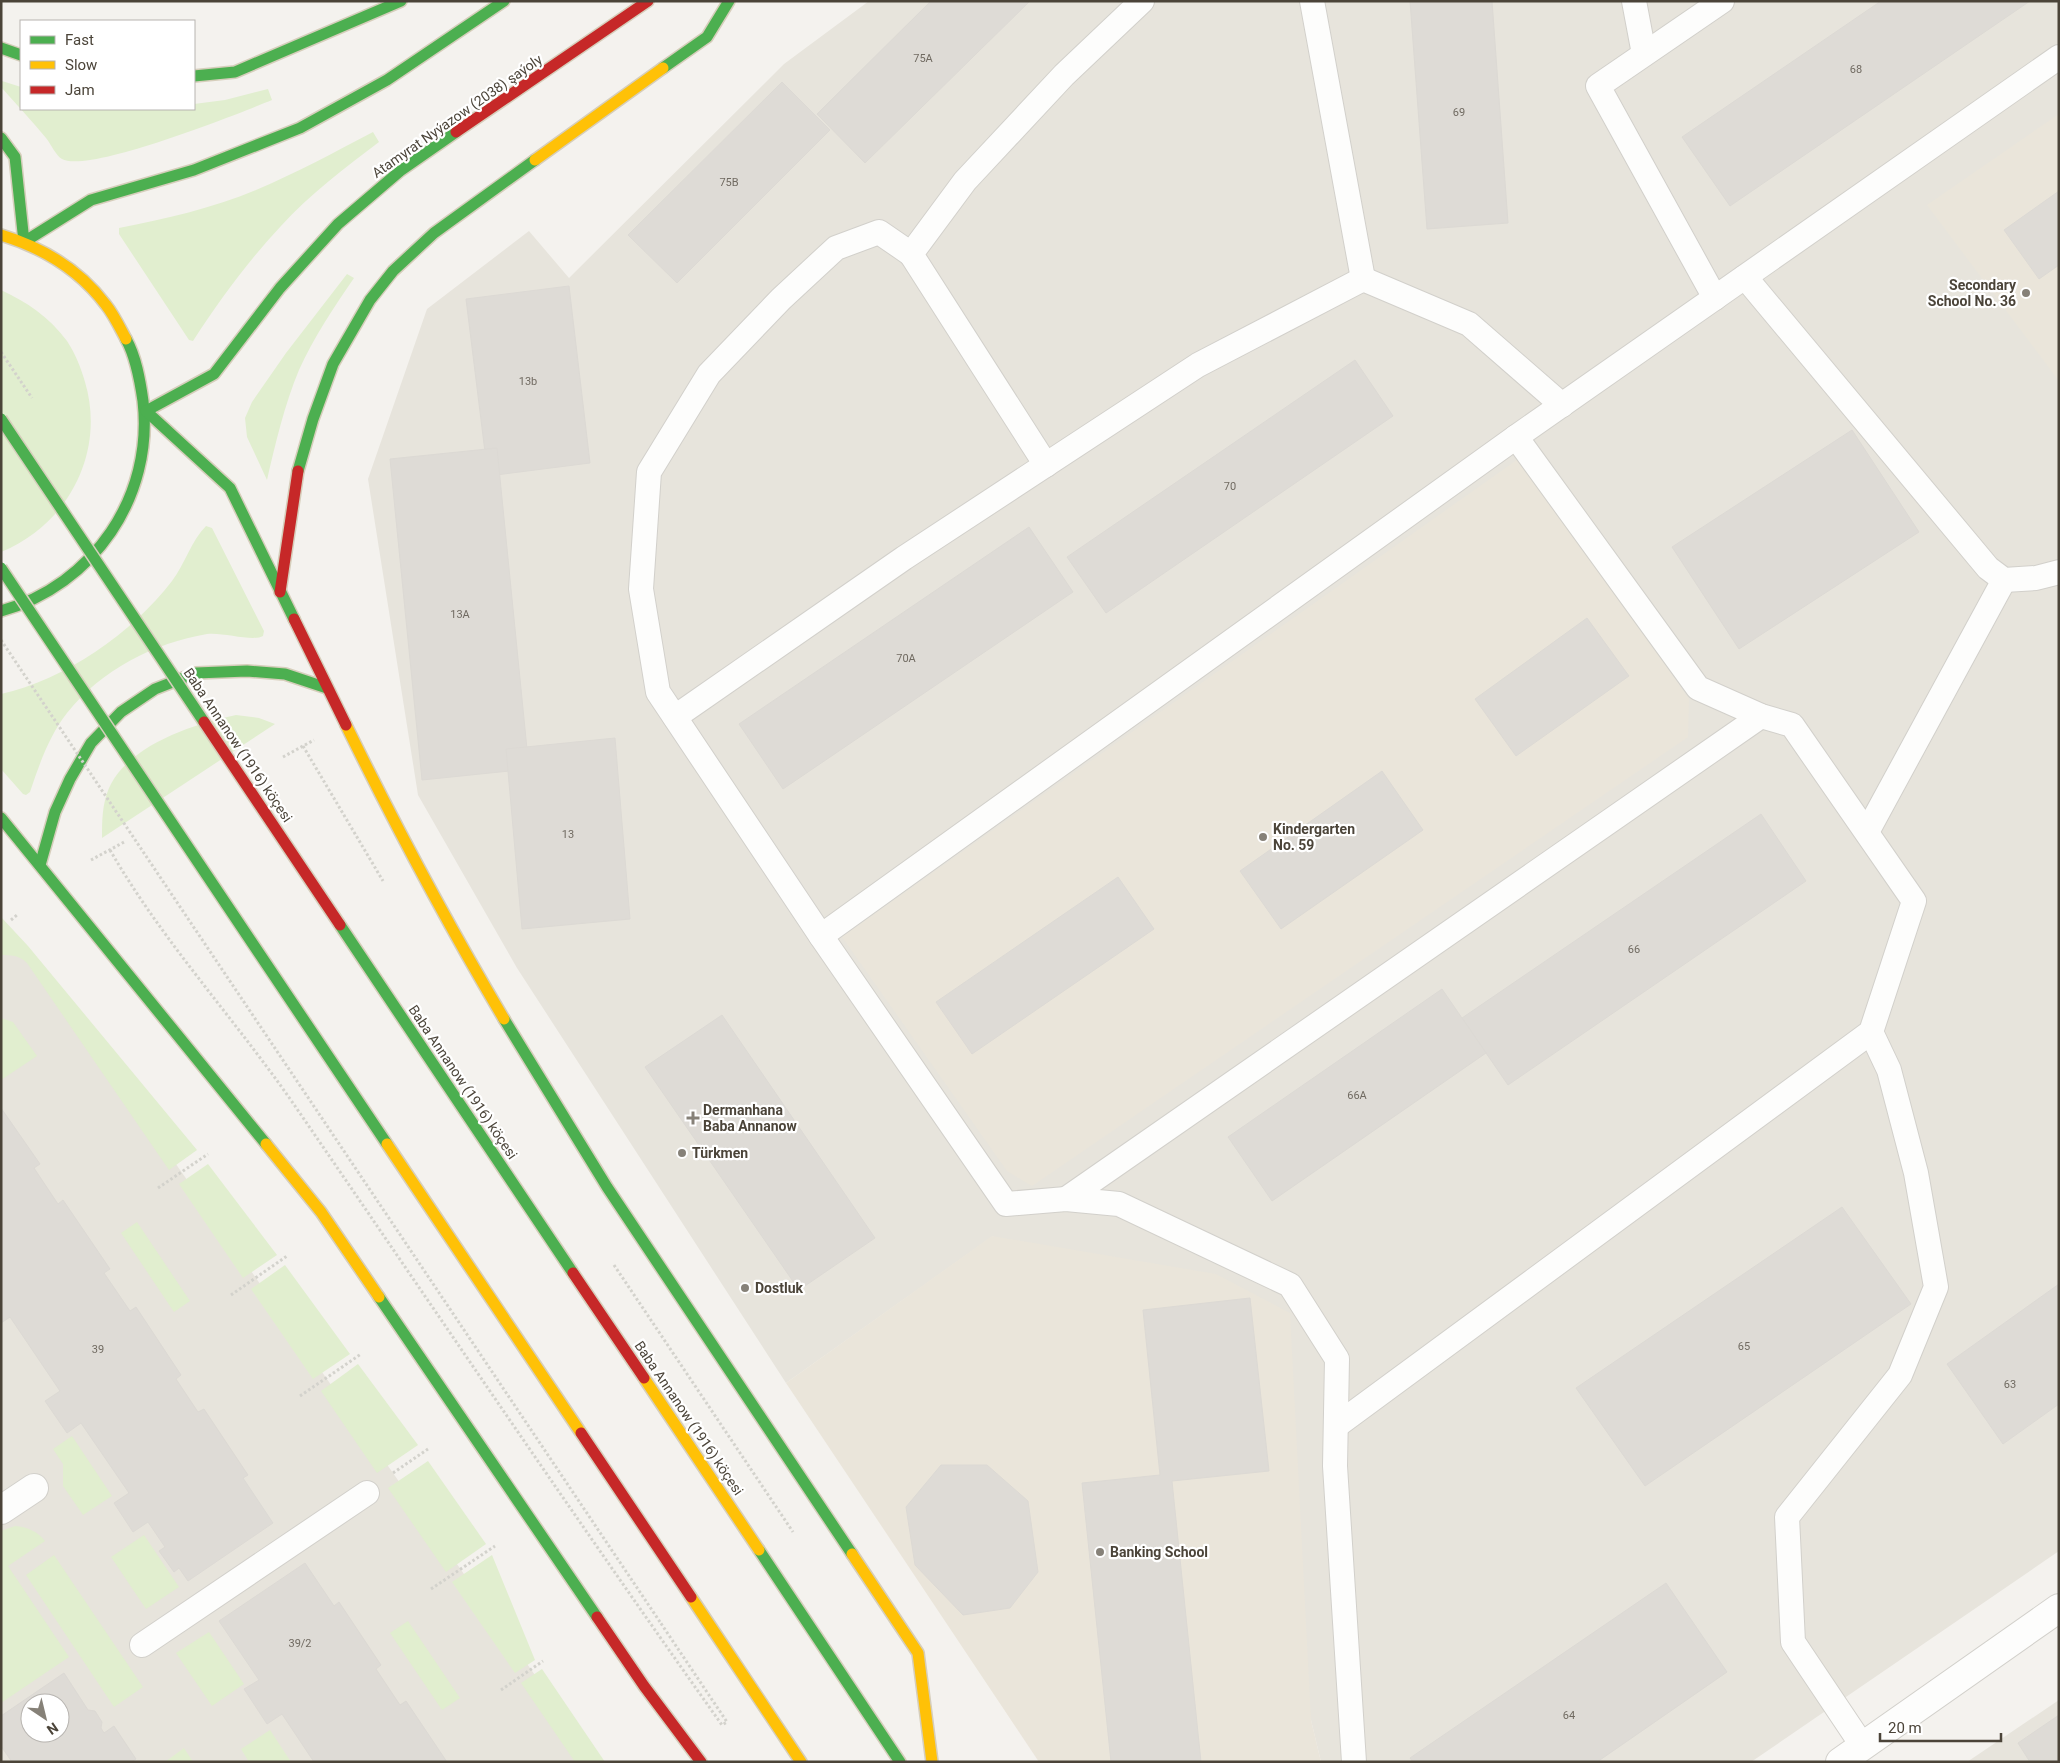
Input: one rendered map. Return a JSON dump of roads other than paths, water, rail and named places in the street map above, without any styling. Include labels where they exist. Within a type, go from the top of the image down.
[{"type":"main road","points":[[195,76],[235,72],[401,1]]},
{"type":"main road","points":[[24,242],[91,200],[194,170],[300,128],[387,80],[504,1]]},
{"type":"main road","name":"Atamyrat Nyýazow (2038) şaýoly","points":[[146,411],[214,374],[280,288],[338,224],[400,171],[648,1]]},
{"type":"main road","points":[[280,592],[297,475],[313,419],[333,364],[370,300],[393,271],[434,233],[707,37],[729,1]]},
{"type":"main road","points":[[1,48],[20,55]]},
{"type":"main road","points":[[1,138],[15,157],[24,242]]},
{"type":"main road","points":[[1,235],[24,242],[52,256],[78,274],[100,296],[118,322],[132,350],[142,380],[146,411],[145,444],[138,476],[127,507],[110,536],[88,560],[63,582],[35,598],[1,611]]},
{"type":"main road","points":[[146,411],[230,488],[385,805],[458,940],[528,1060],[607,1187],[918,1653],[932,1762]]},
{"type":"main road","name":"Baba Annanow (1916) köçesi","points":[[1,419],[900,1762]]},
{"type":"main road","points":[[1,568],[801,1762]]},
{"type":"main road","points":[[40,865],[55,812],[70,779],[91,743],[121,712],[155,689],[196,673],[247,671],[285,674],[327,688]]},
{"type":"main road","points":[[1,818],[322,1212],[639,1678],[701,1762]]},
{"type":"street","points":[[1,1510],[34,1488]]},
{"type":"street","points":[[1840,1762],[2059,1608]]},
{"type":"lane","points":[[912,254],[964,181],[1064,75],[1142,1]]},
{"type":"lane","points":[[1312,1],[1363,279]]},
{"type":"lane","points":[[1634,1],[1644,54]]},
{"type":"lane","points":[[1716,298],[1598,86],[1722,1]]},
{"type":"lane","points":[[821,936],[1516,437],[2059,57]]},
{"type":"lane","points":[[1046,465],[912,254],[879,232],[836,248],[781,298],[709,374],[649,472],[641,589],[658,692],[821,936],[1006,1204],[1066,1199],[1119,1204],[1290,1285],[1337,1359],[1335,1466],[1354,1762]]},
{"type":"lane","points":[[1744,277],[1988,568],[2004,580],[2036,578],[2059,572]]},
{"type":"lane","points":[[675,717],[904,558],[1198,365],[1363,279]]},
{"type":"lane","points":[[1363,279],[1469,324],[1562,406]]},
{"type":"lane","points":[[1336,1426],[1871,1032],[1914,901],[1792,725],[1761,716],[1698,688],[1516,437]]},
{"type":"lane","points":[[1867,832],[2004,580]]},
{"type":"lane","points":[[1066,1199],[1761,716]]},
{"type":"lane","points":[[1862,1745],[1793,1642],[1787,1517],[1900,1375],[1936,1287],[1913,1164],[1889,1070],[1871,1032]]},
{"type":"lane","points":[[142,1645],[366,1493]]},
{"type":"place","name":"Secondary School No. 36","points":[[2026,293]]},
{"type":"place","name":"Kindergarten No. 59","points":[[1263,837]]},
{"type":"place","name":"Dermanhana Baba Annanow","points":[[693,1118]]},
{"type":"place","name":"Türkmen","points":[[682,1153]]},
{"type":"place","name":"Dostluk","points":[[745,1288]]},
{"type":"place","name":"Banking School","points":[[1100,1552]]}]
